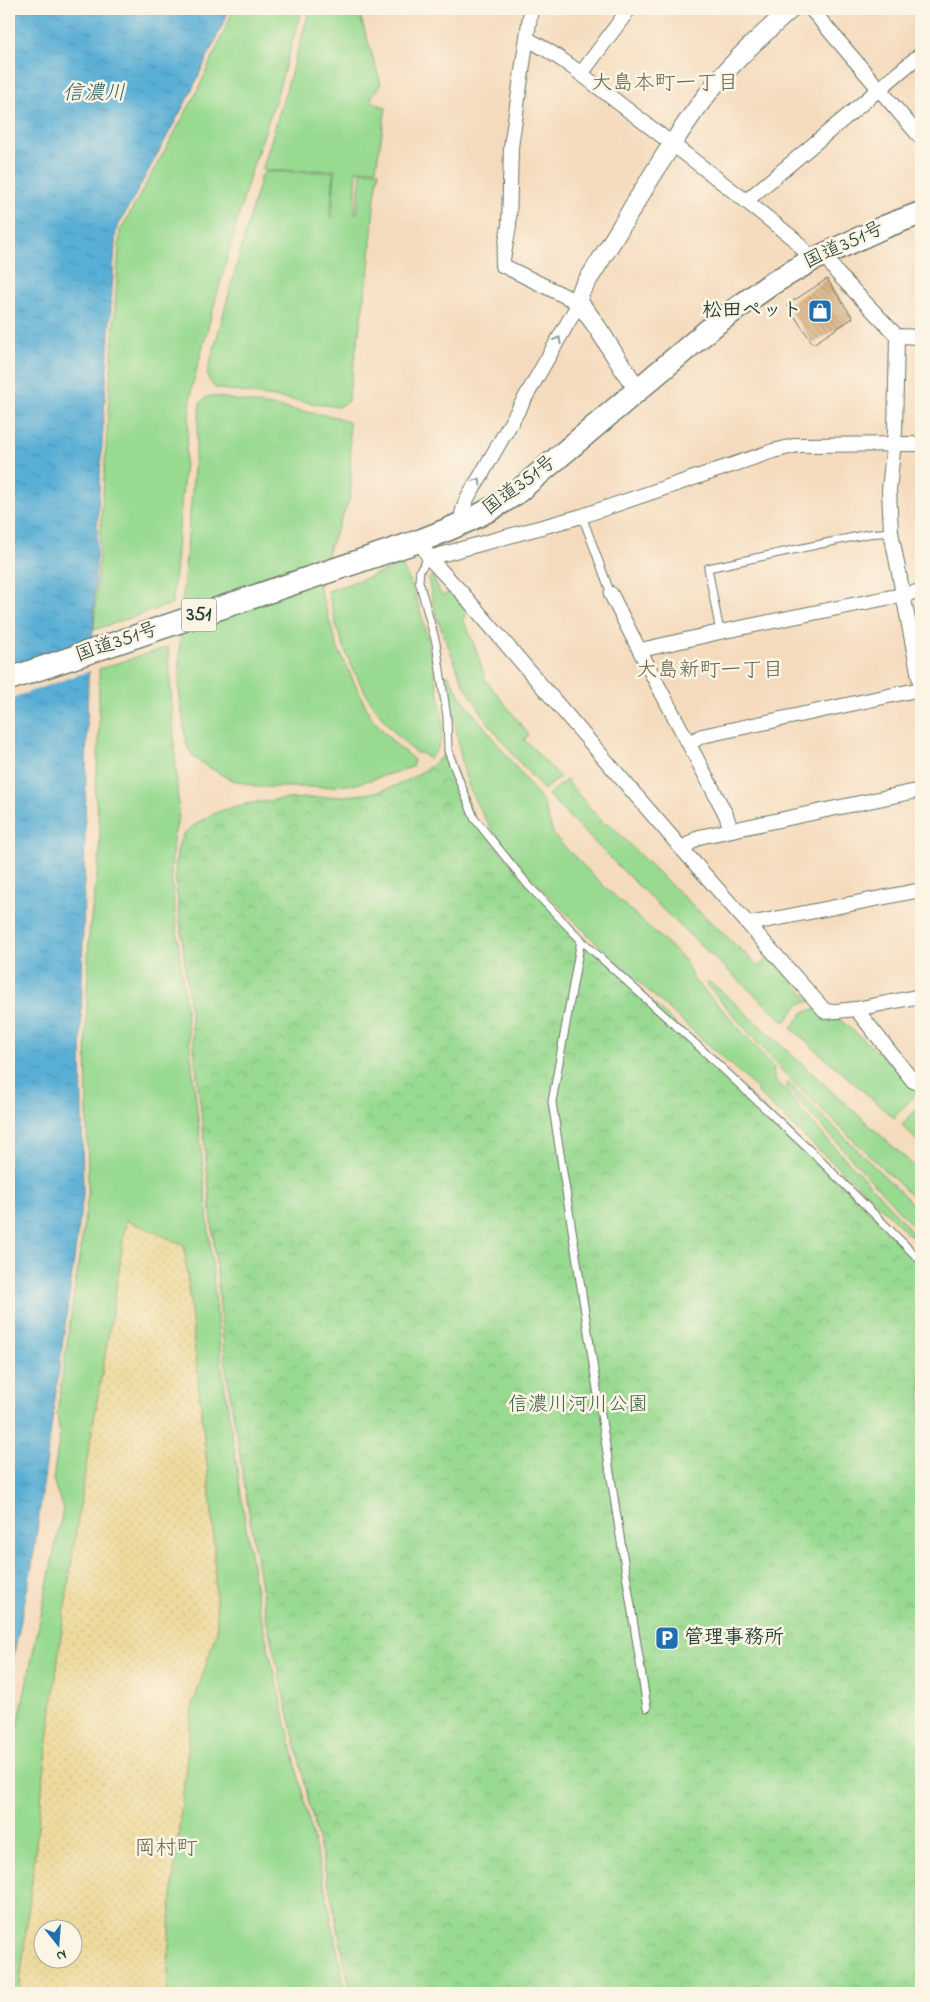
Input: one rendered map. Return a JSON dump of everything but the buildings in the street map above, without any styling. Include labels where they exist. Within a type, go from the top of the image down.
[{"type":"highway","name":"国道351号","points":[[9,680],[390,550],[425,549],[461,525],[490,511],[515,494],[718,322],[772,284],[818,257],[884,227],[921,213]]},
{"type":"street","points":[[531,9],[511,148],[509,226],[502,265],[579,303],[591,316],[623,370],[638,389]]},
{"type":"street","points":[[581,74],[629,9]]},
{"type":"street","points":[[461,525],[461,512],[467,497],[579,303],[580,292],[673,144],[711,89],[732,64],[791,9]]},
{"type":"street","points":[[811,9],[921,138]]},
{"type":"street","points":[[526,39],[581,74],[818,257],[837,273],[897,336],[921,337]]},
{"type":"street","points":[[746,201],[921,54]]},
{"type":"street","points":[[689,743],[702,736],[921,688],[891,532],[889,490],[895,431],[897,336]]},
{"type":"street","points":[[921,444],[798,445],[773,451],[582,516],[425,549],[682,849],[826,1012],[856,1010],[921,996]]},
{"type":"street","points":[[641,650],[921,591]]},
{"type":"street","points":[[612,594],[641,650],[658,689],[689,743],[726,815],[731,830]]},
{"type":"street","points":[[682,849],[699,837],[921,790]]},
{"type":"street","points":[[750,924],[921,890]]},
{"type":"street","points":[[856,1010],[913,1081],[921,1084]]},
{"type":"lane","points":[[582,516],[612,594]]},
{"type":"lane","points":[[720,632],[708,568],[868,534],[891,532]]},
{"type":"lane","points":[[425,549],[419,581],[436,643],[447,717],[448,751],[474,818],[528,885],[581,940],[792,1134],[921,1261]]},
{"type":"lane","points":[[581,940],[552,1102],[647,1708]]},
{"type":"green space","points":[[234,9],[302,9],[275,101],[249,178],[192,386],[172,604],[94,630],[120,231],[196,94]]},
{"type":"green space","points":[[310,9],[358,9],[381,84],[370,100],[386,108],[376,169],[357,170],[355,214],[357,213],[361,171],[379,171],[374,205],[369,269],[348,401],[338,407],[215,388],[207,374],[261,176],[266,172],[334,172],[330,217],[332,217],[335,170],[262,171]]},
{"type":"green space","points":[[212,396],[336,417],[349,422],[350,498],[329,548],[319,587],[338,649],[371,717],[393,742],[414,760],[412,767],[357,784],[324,787],[258,787],[229,779],[194,758],[187,746],[179,690],[183,591],[200,403],[206,397]]},
{"type":"green space","points":[[402,565],[415,595],[424,624],[442,712],[443,730],[441,740],[434,754],[429,759],[421,753],[416,753],[403,741],[371,701],[347,655],[335,621],[328,591]]},
{"type":"green space","points":[[432,576],[442,596],[452,591],[467,614],[463,619],[486,680],[529,735],[524,739],[560,777],[544,790],[487,721],[463,683],[436,615],[428,579]]},
{"type":"green space","points":[[168,647],[179,815],[173,839],[171,875],[200,1138],[222,1368],[257,1600],[326,1893],[346,1993],[167,1993],[171,1904],[192,1708],[217,1630],[213,1523],[184,1245],[126,1221],[67,1595],[19,1993],[9,1993],[9,1781],[18,1725],[63,1509],[53,1480],[60,1434],[57,1414],[88,1194],[86,1033],[89,933],[100,854],[100,827],[95,795],[99,742],[99,669]]},
{"type":"green space","points":[[448,674],[460,696],[543,802],[554,836],[607,889],[685,960],[693,979],[774,1068],[773,1074],[776,1081],[814,1125],[882,1197],[914,1235],[910,1236],[873,1199],[758,1093],[757,1089],[616,961],[540,887],[511,855],[486,820],[467,782],[445,675]]},
{"type":"green space","name":"信濃川河川公園","points":[[448,751],[474,818],[528,885],[708,1055],[921,1261],[921,1993],[351,1993],[330,1891],[266,1618],[226,1370],[204,1138],[175,875],[178,849],[183,835],[213,814],[257,802],[376,792],[415,776]]},
{"type":"green space","points":[[566,780],[604,824],[611,825],[665,879],[758,966],[770,957],[811,1001],[799,1004],[785,1022],[754,995],[635,882],[548,795]]},
{"type":"green space","points":[[708,982],[719,989],[921,1172],[921,1205],[784,1073],[707,985]]},
{"type":"green space","points":[[815,1009],[825,1018],[839,1019],[921,1088],[894,1118],[791,1028],[804,1012]]},
{"type":"green space","points":[[788,1082],[921,1212],[921,1239],[912,1225],[788,1089],[786,1083]]},
{"type":"green space","points":[[921,1104],[921,1145],[902,1125]]},
{"type":"sand","points":[[126,1220],[184,1245],[213,1523],[217,1630],[192,1708],[171,1904],[167,1993],[19,1993],[67,1595],[81,1498]]},
{"type":"water","name":"信濃川","points":[[9,9],[230,9],[190,94],[116,230],[99,490],[92,654],[88,679],[81,1035],[83,1195],[32,1566],[9,1679]]},
{"type":"pier","points":[[94,654],[92,670],[9,699],[9,668]]},
{"type":"place","name":"松田ペット","points":[[820,311]]},
{"type":"place","name":"管理事務所","points":[[667,1638]]},
{"type":"district","name":"大島本町一丁目","points":[[665,84]]},
{"type":"district","name":"大島新町一丁目","points":[[710,671]]},
{"type":"district","name":"岡村町","points":[[166,1849]]}]
